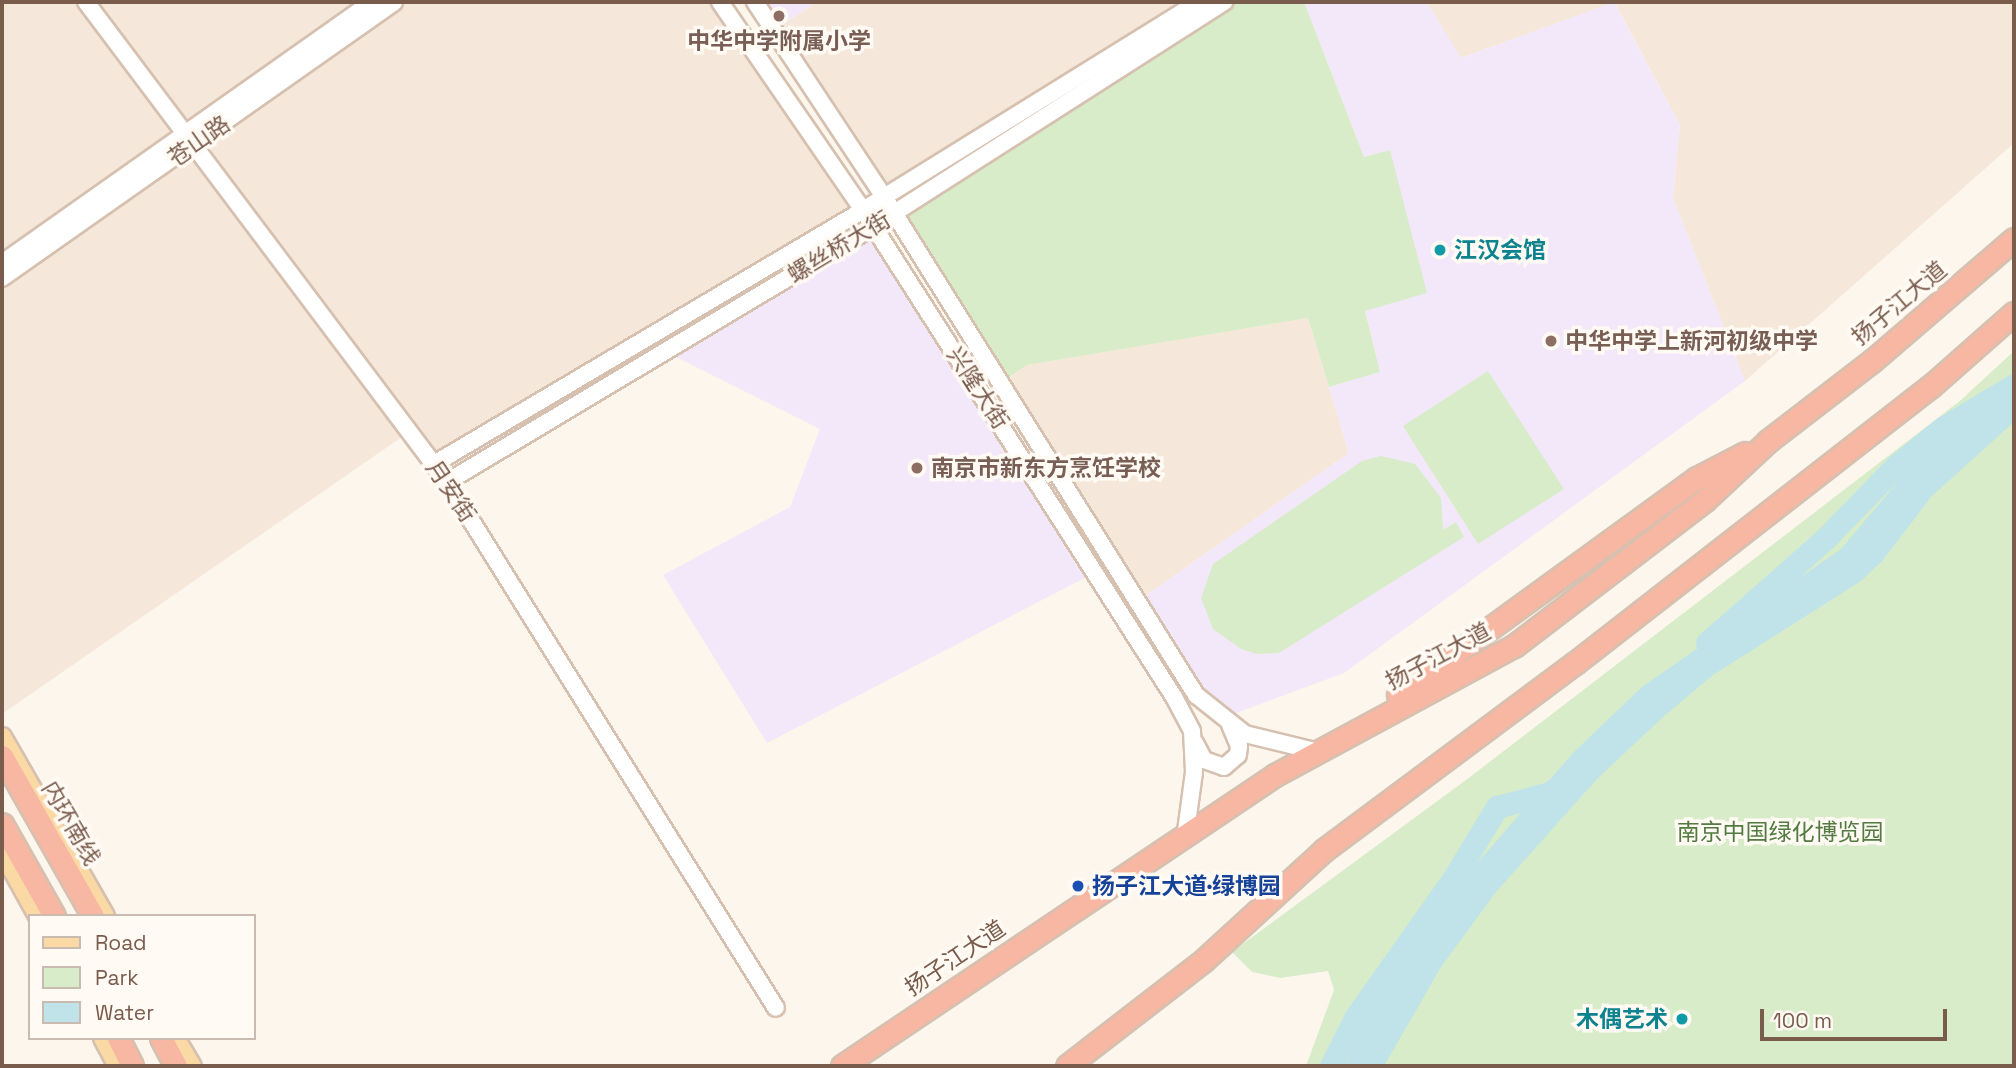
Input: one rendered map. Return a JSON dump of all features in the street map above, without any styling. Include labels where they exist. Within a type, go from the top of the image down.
[{"type":"highway","name":"扬子江大道","points":[[844,1065],[1186,831],[1343,735],[1514,646],[1705,500],[1768,441],[1871,361],[2011,241]]},
{"type":"highway","points":[[1067,1066],[1205,960],[1324,850],[1575,663],[1930,387],[2014,313]]},
{"type":"highway","points":[[1343,735],[1697,478],[1768,441]]},
{"type":"highway","name":"内环南线","points":[[2,756],[92,914]]},
{"type":"highway","points":[[2,824],[53,914]]},
{"type":"highway","points":[[119,1040],[132,1066]]},
{"type":"highway","points":[[162,1040],[176,1066]]},
{"type":"main road","points":[[2,737],[104,914]]},
{"type":"main road","points":[[2,851],[37,914]]},
{"type":"main road","points":[[104,1040],[118,1066]]},
{"type":"main road","points":[[176,1040],[192,1066]]},
{"type":"street","name":"月安街","points":[[86,2],[447,482],[776,1008]]},
{"type":"street","name":"苍山路","points":[[2,278],[372,2]]},
{"type":"street","name":"苍山路","points":[[2,263],[394,2]]},
{"type":"street","name":"兴隆大街","points":[[720,2],[874,226],[1096,572],[1192,731],[1194,772],[1186,831]]},
{"type":"street","name":"兴隆大街","points":[[755,2],[884,197],[1196,695],[1230,725],[1245,734],[1315,751]]},
{"type":"street","name":"螺丝桥大街","points":[[434,464],[863,210],[1198,2]]},
{"type":"street","name":"螺丝桥大街","points":[[447,482],[894,214],[1224,2]]},
{"type":"street","points":[[1192,731],[1204,760],[1224,767],[1238,755],[1240,746],[1230,725]]},
{"type":"shaded area","points":[[2,2],[372,2],[2,263]]},
{"type":"shaded area","points":[[394,2],[721,2],[863,210],[434,464],[409,432],[2,714],[2,278]]},
{"type":"shaded area","name":"中华中学附属小学","points":[[755,2],[817,2],[773,30]]},
{"type":"shaded area","points":[[817,2],[1197,2],[884,197],[773,30]]},
{"type":"shaded area","name":"中华中学上新河初级中学","points":[[1304,2],[1427,2],[1461,58],[1614,2],[1680,125],[1673,198],[1745,381],[1344,673],[1220,719],[1138,601],[1349,453],[1329,387],[1380,372],[1365,311],[1390,150],[1364,157]]},
{"type":"shaded area","points":[[1427,2],[2014,2],[2014,143],[1745,381],[1673,198],[1680,125],[1615,3],[1460,58]]},
{"type":"shaded area","name":"南京市新东方烹饪学校","points":[[863,210],[1096,572],[767,743],[663,575],[790,507],[820,429],[666,352],[656,335]]},
{"type":"shaded area","points":[[1308,318],[1349,453],[1138,601],[999,384],[1027,365]]},
{"type":"green space","points":[[1224,2],[1304,2],[1364,157],[1390,150],[1427,293],[1365,311],[1380,372],[1329,387],[1308,318],[1027,365],[999,384],[894,214]]},
{"type":"green space","name":"南京中国绿化博览园","points":[[2014,351],[2014,1066],[1306,1066],[1334,990],[1328,971],[1280,978],[1252,972],[1232,952],[1466,780],[1961,400]]},
{"type":"green space","points":[[1488,371],[1564,489],[1478,544],[1403,426]]},
{"type":"green space","points":[[1381,456],[1415,464],[1441,498],[1443,530],[1456,522],[1464,537],[1279,653],[1257,654],[1241,649],[1213,629],[1201,598],[1213,564],[1362,461]]},
{"type":"water","points":[[2014,377],[2014,422],[1932,496],[1882,561],[1861,581],[1713,675],[1663,717],[1597,779],[1496,892],[1441,967],[1384,1066],[1345,1066],[1367,1020],[1432,915],[1573,753],[1642,687],[1841,549],[1907,471]]},
{"type":"waterway","points":[[1707,643],[1825,539],[1896,466],[1944,427],[2014,385]]},
{"type":"waterway","points":[[1331,1066],[1355,1018],[1455,876],[1497,807],[1550,793],[1559,786]]},
{"type":"place","name":"中华中学附属小学","points":[[779,16]]},
{"type":"place","name":"江汉会馆","points":[[1440,250]]},
{"type":"place","name":"中华中学上新河初级中学","points":[[1551,341]]},
{"type":"place","name":"南京市新东方烹饪学校","points":[[917,468]]},
{"type":"place","name":"扬子江大道·绿博园","points":[[1078,886]]},
{"type":"place","name":"木偶艺术","points":[[1682,1019]]}]
